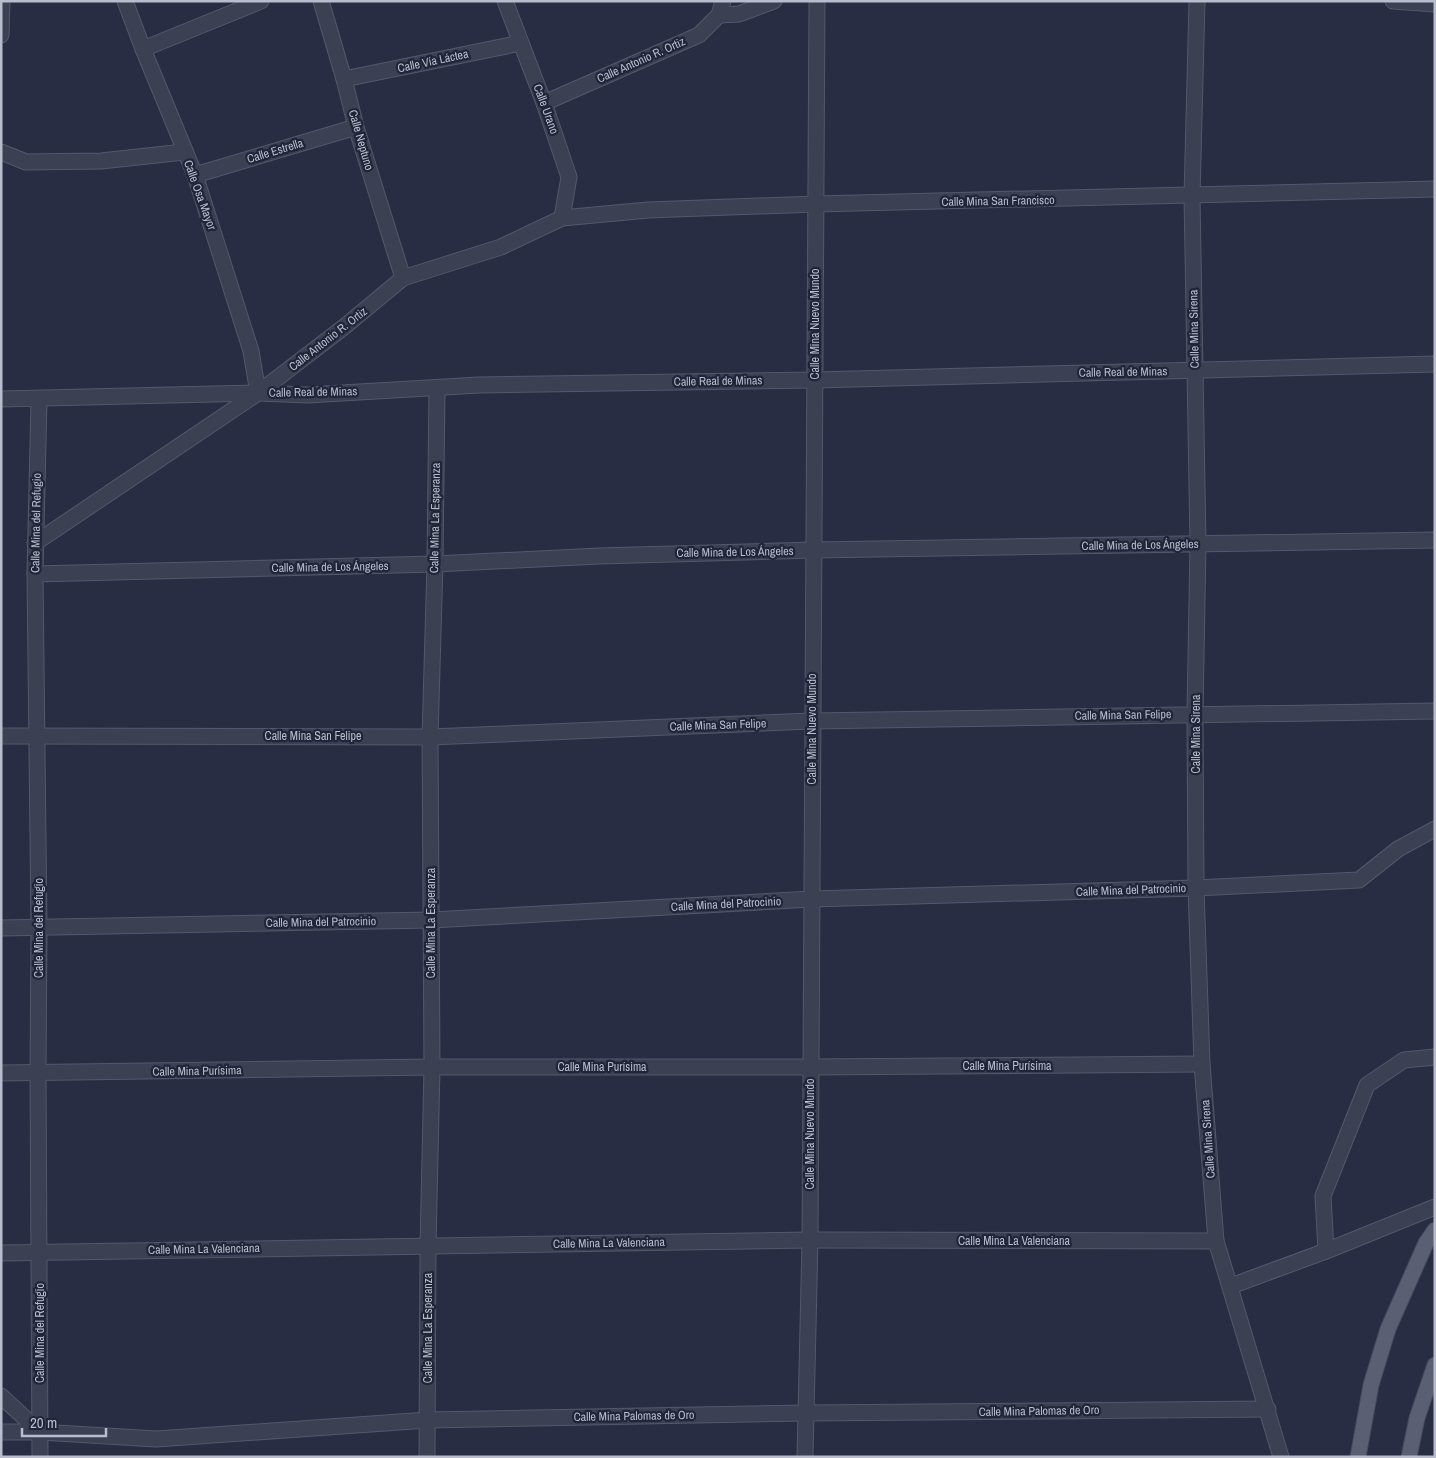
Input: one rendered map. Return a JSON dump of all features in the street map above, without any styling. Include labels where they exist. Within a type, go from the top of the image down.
[{"type":"main road","points":[[1358,1457],[1371,1385],[1388,1329],[1426,1243],[1435,1230]]},
{"type":"main road","points":[[1409,1457],[1417,1418],[1435,1365]]},
{"type":"street","points":[[1,35],[2,1]]},
{"type":"street","name":"Calle Osa Mayor","points":[[125,1],[184,152],[195,175],[251,351],[258,393]]},
{"type":"street","points":[[143,50],[261,1]]},
{"type":"street","name":"Calle Neptuno","points":[[321,1],[356,127],[402,278]]},
{"type":"street","name":"Calle Urano","points":[[506,1],[570,178],[562,218]]},
{"type":"street","points":[[721,8],[739,14],[774,1]]},
{"type":"street","name":"Calle Mina Nuevo Mundo","points":[[805,1457],[810,1240],[817,1]]},
{"type":"street","name":"Calle Mina Sirena","points":[[1197,1],[1192,196],[1198,544],[1195,714],[1196,888],[1202,1064],[1216,1241],[1282,1457]]},
{"type":"street","points":[[1393,1],[1435,4]]},
{"type":"street","name":"Calle Antonio R. Ortiz","points":[[544,103],[699,35],[721,8]]},
{"type":"street","name":"Calle Vía Láctea","points":[[344,79],[521,42]]},
{"type":"street","name":"Calle Estrella","points":[[195,175],[356,127]]},
{"type":"street","points":[[1,152],[26,162],[100,161],[184,152]]},
{"type":"street","name":"Calle Mina San Francisco","points":[[562,218],[648,210],[816,204],[1435,189]]},
{"type":"street","name":"Calle Antonio R. Ortiz","points":[[35,543],[258,393],[344,327],[402,278],[500,247],[562,218]]},
{"type":"street","name":"Calle Real de Minas","points":[[1,399],[258,393],[308,395],[489,385],[815,380],[1435,364]]},
{"type":"street","name":"Calle Mina La Esperanza","points":[[427,1457],[428,1247],[432,1067],[430,737],[435,564],[437,388]]},
{"type":"street","name":"Calle Mina del Refugio","points":[[39,399],[35,574],[39,927],[40,1457]]},
{"type":"street","name":"Calle Mina de Los Ángeles","points":[[35,574],[435,564],[598,556],[814,550],[1435,540]]},
{"type":"street","name":"Calle Mina San Felipe","points":[[1,736],[430,737],[812,721],[1435,711]]},
{"type":"street","name":"Calle Mina del Patrocinio","points":[[1,928],[431,920],[812,899],[1196,888],[1359,880],[1398,849],[1435,829]]},
{"type":"street","points":[[1326,1251],[1323,1196],[1367,1085],[1404,1060],[1435,1057]]},
{"type":"street","name":"Calle Mina Purísima","points":[[1,1073],[432,1067],[1202,1064]]},
{"type":"street","points":[[1231,1286],[1326,1251],[1435,1207]]},
{"type":"street","name":"Calle Mina La Valenciana","points":[[1,1253],[810,1240],[1216,1241]]},
{"type":"street","points":[[1,1396],[40,1432]]},
{"type":"street","name":"Calle Mina Palomas de Oro","points":[[1,1432],[40,1432],[156,1439],[428,1420],[806,1413],[1268,1409]]}]
